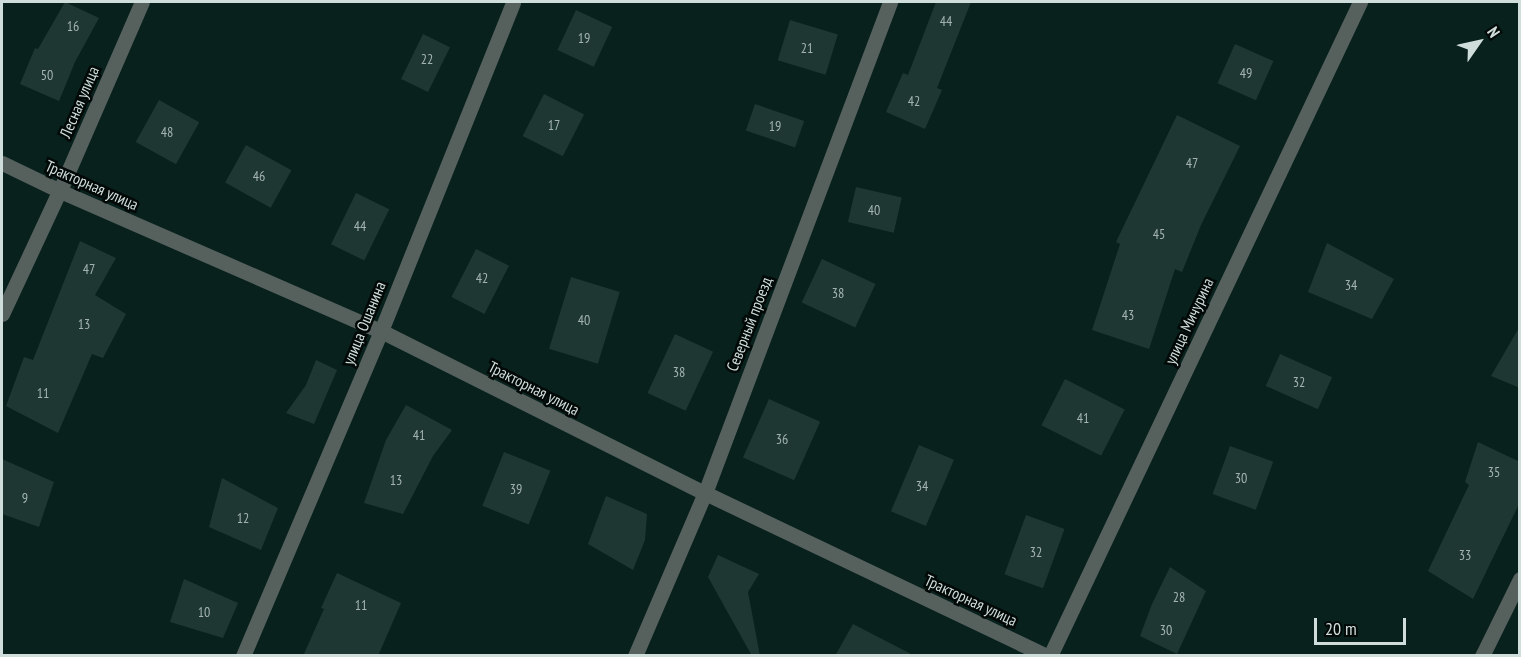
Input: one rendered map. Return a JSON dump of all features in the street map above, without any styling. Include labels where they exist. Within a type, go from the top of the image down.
[{"type":"street","name":"Лесная улица","points":[[2,314],[60,191],[142,2]]},
{"type":"street","name":"улица Ошанина","points":[[243,656],[381,331],[513,2]]},
{"type":"street","name":"Северный проезд","points":[[635,656],[705,493],[890,2]]},
{"type":"street","name":"улица Мичурина","points":[[1048,656],[1360,2]]},
{"type":"street","name":"Тракторная улица","points":[[2,163],[60,191],[381,331],[705,493],[1048,656]]},
{"type":"street","points":[[1482,656],[1520,579]]},
{"type":"building","points":[[65,2],[99,18],[75,62],[59,101],[20,84],[35,48],[38,49]]},
{"type":"building","points":[[936,2],[971,2],[937,88],[942,90],[925,129],[886,112],[903,73],[908,75]]},
{"type":"building","points":[[576,10],[612,27],[594,67],[557,50]]},
{"type":"building","points":[[790,20],[838,35],[826,75],[778,60]]},
{"type":"building","points":[[423,34],[450,47],[428,92],[401,79]]},
{"type":"building","points":[[1235,44],[1273,61],[1256,100],[1218,83]]},
{"type":"building","points":[[544,94],[584,114],[563,156],[523,136]]},
{"type":"building","points":[[159,100],[199,122],[176,164],[136,142]]},
{"type":"building","points":[[755,104],[804,121],[795,147],[746,130]]},
{"type":"building","points":[[1177,115],[1240,146],[1201,225],[1182,272],[1175,269],[1149,349],[1092,330],[1120,244],[1116,242]]},
{"type":"building","points":[[246,145],[291,170],[271,208],[225,183]]},
{"type":"building","points":[[856,187],[902,198],[894,233],[848,222]]},
{"type":"building","points":[[356,193],[389,209],[364,260],[331,244]]},
{"type":"building","points":[[80,241],[116,258],[95,295],[126,314],[103,358],[92,354],[58,433],[6,406],[24,357],[33,360]]},
{"type":"building","points":[[1327,243],[1394,279],[1372,319],[1308,292]]},
{"type":"building","points":[[476,249],[509,266],[484,314],[451,297]]},
{"type":"building","points":[[822,259],[875,284],[855,327],[802,303]]},
{"type":"building","points":[[571,277],[620,292],[598,364],[549,349]]},
{"type":"building","points":[[1520,326],[1520,388],[1491,376]]},
{"type":"building","points":[[675,334],[713,352],[686,411],[648,393]]},
{"type":"building","points":[[1280,354],[1332,377],[1318,409],[1266,386]]},
{"type":"building","points":[[316,360],[337,370],[314,424],[286,413],[306,385]]},
{"type":"building","points":[[1065,379],[1125,409],[1101,456],[1041,425]]},
{"type":"building","points":[[769,399],[820,422],[794,480],[743,457]]},
{"type":"building","points":[[406,405],[452,430],[433,456],[403,514],[364,503],[386,440]]},
{"type":"building","points":[[1478,442],[1520,462],[1520,502],[1473,599],[1428,571],[1469,485],[1465,482]]},
{"type":"building","points":[[919,445],[954,460],[926,526],[891,511]]},
{"type":"building","points":[[1230,446],[1273,462],[1256,510],[1213,494]]},
{"type":"building","points":[[504,452],[550,471],[529,525],[482,506]]},
{"type":"building","points":[[2,459],[54,482],[39,527],[2,514]]},
{"type":"building","points":[[222,478],[278,508],[261,550],[209,527]]},
{"type":"building","points":[[606,496],[647,514],[645,540],[633,570],[588,544]]},
{"type":"building","points":[[1026,515],[1065,529],[1043,588],[1004,574]]},
{"type":"building","points":[[718,555],[759,574],[748,592],[760,656],[752,656],[708,577]]},
{"type":"building","points":[[1170,567],[1206,591],[1177,654],[1140,636]]},
{"type":"building","points":[[337,573],[401,603],[378,656],[303,656]]},
{"type":"building","points":[[184,579],[238,603],[223,638],[170,622]]},
{"type":"building","points":[[853,624],[915,656],[835,656]]}]
